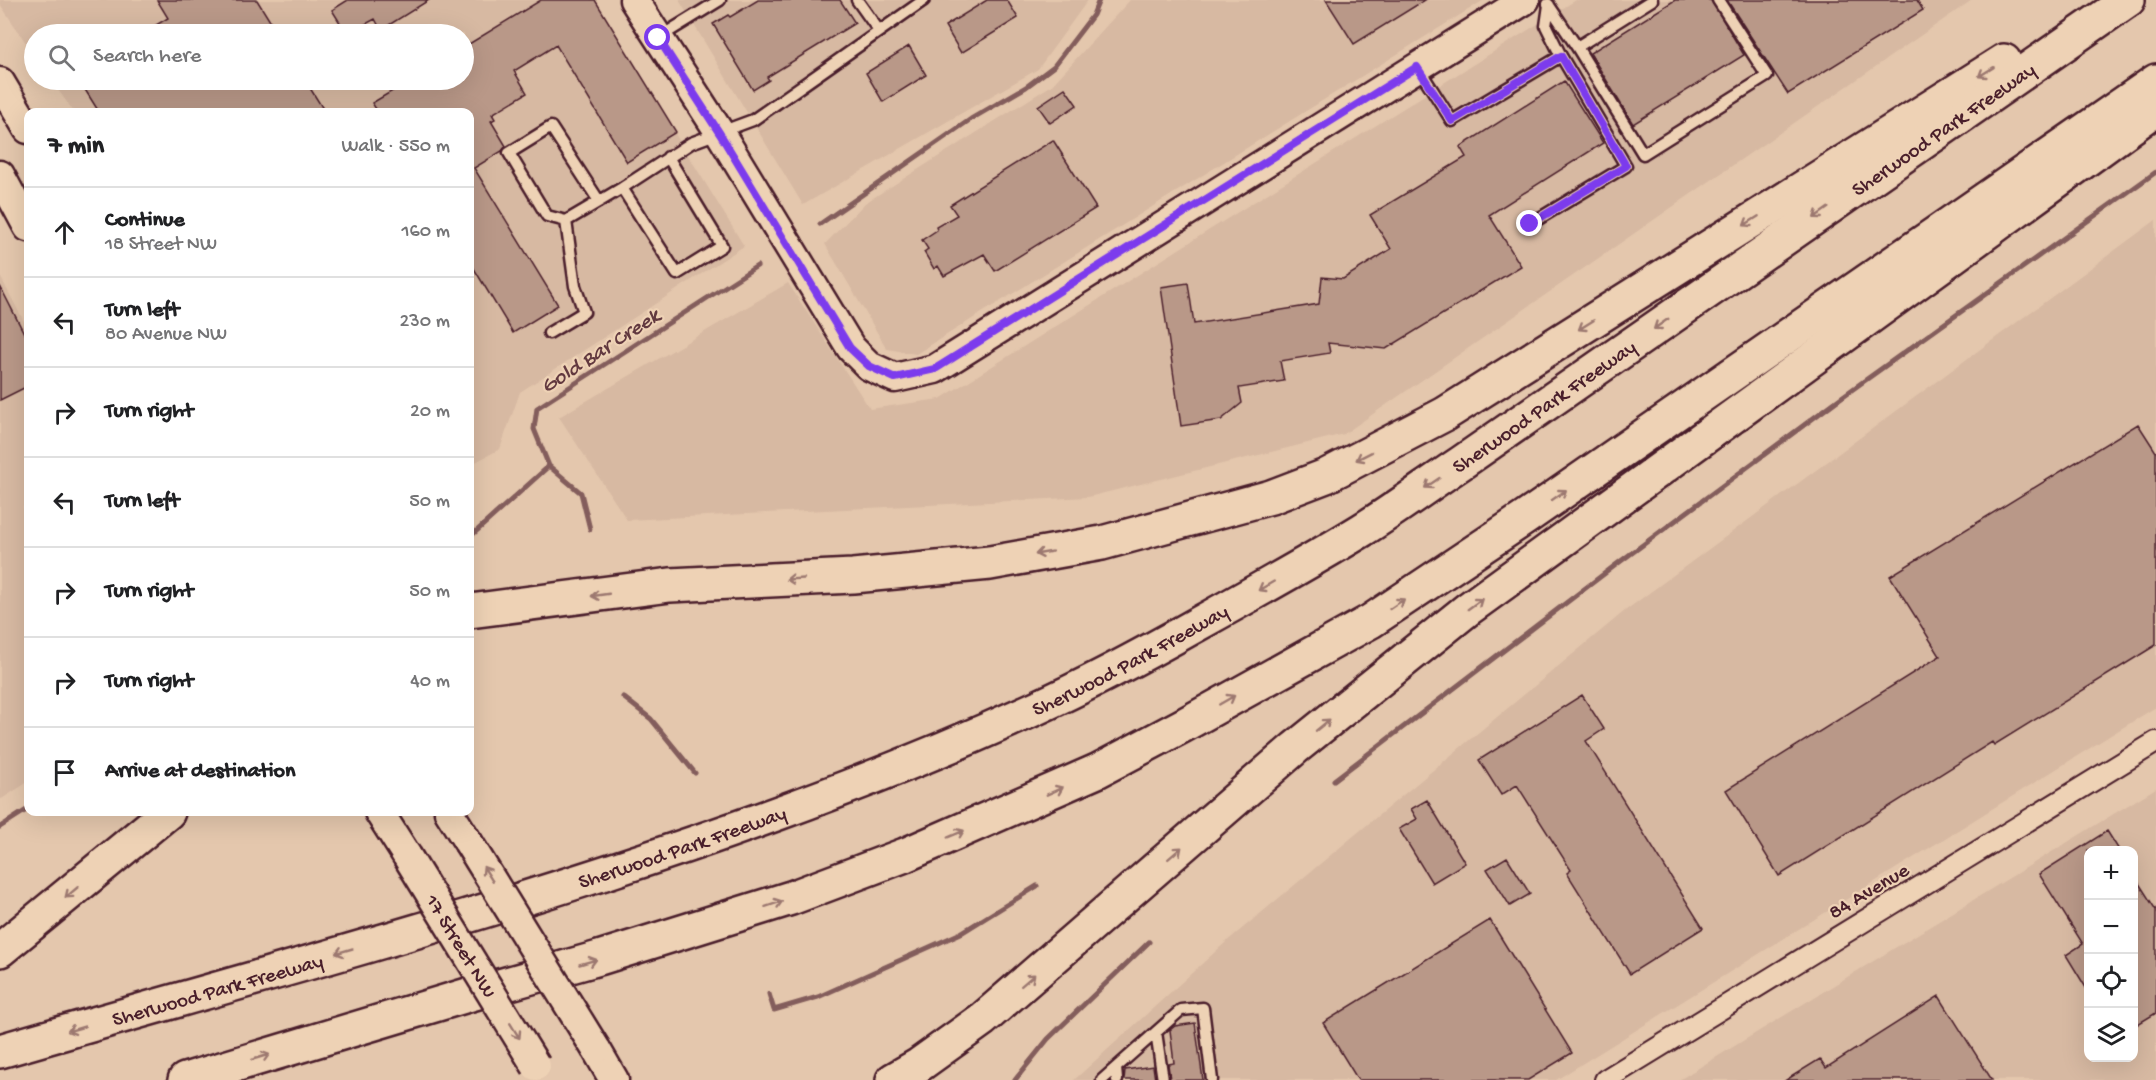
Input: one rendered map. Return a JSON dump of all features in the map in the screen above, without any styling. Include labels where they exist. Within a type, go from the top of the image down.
[{"type":"highway","points":[[474,611],[670,585],[853,576],[990,563],[1102,543],[1271,497],[1326,476],[1445,414],[2075,16],[2109,0]]},
{"type":"highway","name":"Sherwood Park Freeway","points":[[0,1051],[400,935],[688,846],[814,801],[926,757],[1037,708],[1142,655],[1364,528],[2128,0]]},
{"type":"highway","points":[[185,1080],[599,958],[791,898],[905,855],[1001,815],[1097,771],[1371,621],[1564,492],[2156,81]]},
{"type":"highway","points":[[926,1080],[984,1019],[1295,748],[1468,609],[2156,109]]},
{"type":"highway","points":[[474,627],[548,602]]},
{"type":"highway","points":[[117,854],[154,816]]},
{"type":"highway","points":[[0,950],[163,816]]},
{"type":"highway","points":[[893,1080],[919,1065],[984,1019]]},
{"type":"street","points":[[634,0],[720,134],[850,348],[869,366],[895,378],[935,369],[1417,67],[1540,2]]},
{"type":"street","points":[[0,82],[24,122]]},
{"type":"street","points":[[0,175],[24,220]]},
{"type":"street","name":"84 Avenue","points":[[1605,1080],[2156,742]]},
{"type":"street","name":"17 Street NW","points":[[382,816],[541,1073]]},
{"type":"street","points":[[452,816],[614,1080]]},
{"type":"lane","points":[[658,38],[720,0]]},
{"type":"lane","points":[[857,0],[879,31]]},
{"type":"lane","points":[[599,201],[551,127],[508,153],[547,216],[566,221],[622,188],[691,143],[753,120],[924,0]]},
{"type":"lane","points":[[1577,47],[1652,0]]},
{"type":"lane","points":[[1540,2],[1577,47],[1642,154],[1767,76],[1718,0]]},
{"type":"lane","points":[[1530,224],[1626,166],[1561,56],[1546,26],[1540,2]]},
{"type":"lane","points":[[1417,67],[1452,121],[1561,56]]},
{"type":"lane","points":[[622,188],[677,274],[722,246],[668,157]]},
{"type":"lane","points":[[549,333],[584,312],[575,286],[566,221]]},
{"type":"lane","points":[[1102,1080],[1181,1010],[1203,1008],[1212,1080]]},
{"type":"lane","points":[[1156,1032],[1163,1080]]},
{"type":"lane","points":[[1116,1068],[1117,1080]]},
{"type":"shaded area","points":[[0,0],[593,0],[744,246],[520,392],[500,449],[474,463],[474,108],[71,108],[58,90],[474,90],[474,24],[24,24],[24,40],[0,4]]},
{"type":"shaded area","points":[[679,0],[1088,0],[1038,69],[803,205]]},
{"type":"shaded area","points":[[1130,0],[1484,0],[916,354],[887,349],[825,244],[865,203],[1052,85]]},
{"type":"shaded area","points":[[1576,0],[1972,0],[1344,434],[1088,497],[627,520],[559,417],[788,283],[870,409],[940,399]]},
{"type":"shaded area","points":[[2156,220],[2156,707],[1556,1080],[1074,1080],[1226,942],[1626,610]]},
{"type":"shaded area","points":[[0,276],[24,321],[24,785],[0,800]]},
{"type":"shaded area","points":[[2156,788],[2156,1080],[1679,1080]]},
{"type":"building","points":[[157,0],[257,0],[272,24],[158,24],[168,18]]},
{"type":"building","points":[[348,0],[429,0],[391,24],[378,24],[375,19],[366,24],[341,24],[332,10]]},
{"type":"building","points":[[541,0],[595,0],[676,132],[627,162],[556,45],[514,71],[527,93],[492,114],[495,119],[491,121],[506,146],[502,151],[474,168],[474,108],[375,108],[372,103],[394,90],[474,90],[474,41]]},
{"type":"building","points":[[758,0],[840,0],[855,23],[767,77],[769,80],[753,90],[713,24],[728,15],[730,17]]},
{"type":"building","points":[[987,0],[1007,0],[1018,18],[961,53],[945,26]]},
{"type":"building","points":[[1326,0],[1425,0],[1354,44]]},
{"type":"building","points":[[1675,0],[1711,0],[1744,55],[1633,124],[1590,53]]},
{"type":"building","points":[[1727,0],[1917,0],[1923,10],[1788,94]]},
{"type":"building","points":[[909,46],[926,75],[883,102],[866,73]]},
{"type":"building","points":[[1564,81],[1603,143],[1489,215],[1521,266],[1386,349],[1328,343],[1330,353],[1280,361],[1284,381],[1239,388],[1242,403],[1221,420],[1181,426],[1161,287],[1188,283],[1194,324],[1319,304],[1322,277],[1343,279],[1391,249],[1370,215],[1466,157],[1460,147]]},
{"type":"building","points":[[1065,88],[1077,105],[1050,123],[1038,106]]},
{"type":"building","points":[[85,90],[311,90],[322,108],[96,108]]},
{"type":"building","points":[[1053,140],[1096,208],[995,271],[984,254],[944,276],[938,266],[934,269],[924,252],[928,249],[922,240],[937,230],[936,227],[957,215],[950,205]]},
{"type":"building","points":[[474,168],[558,305],[513,333],[474,269]]},
{"type":"building","points":[[0,286],[24,333],[24,388],[0,400]]},
{"type":"building","points":[[2138,424],[2156,452],[2156,645],[1994,745],[1992,742],[1779,876],[1726,790],[1940,656],[1890,576]]},
{"type":"building","points":[[1582,695],[1604,729],[1586,741],[1703,928],[1630,974],[1567,873],[1571,870],[1517,785],[1501,795],[1479,760]]},
{"type":"building","points":[[1427,800],[1465,863],[1432,883],[1399,829],[1417,819],[1411,809]]},
{"type":"building","points":[[2107,831],[2116,846],[2084,846],[2084,984],[2066,955],[2083,944],[2039,874]]},
{"type":"building","points":[[1507,857],[1530,894],[1510,906],[1487,869]]},
{"type":"building","points":[[2138,882],[2156,910],[2156,1013],[2138,1024]]},
{"type":"building","points":[[1490,920],[1572,1053],[1528,1080],[1358,1080],[1323,1023]]},
{"type":"building","points":[[1939,996],[1992,1080],[1786,1080],[1820,1059],[1826,1068]]},
{"type":"building","points":[[1195,1023],[1203,1080],[1170,1080],[1168,1064],[1174,1063],[1170,1030],[1175,1026]]},
{"type":"building","points":[[1153,1066],[1155,1080],[1124,1080],[1125,1070]]},
{"type":"waterway","name":"Gold Bar Creek","points":[[820,224],[971,119],[1026,87],[1054,66],[1093,15],[1099,0]]},
{"type":"waterway","points":[[1334,780],[1617,564],[1839,399],[2156,172]]},
{"type":"waterway","name":"Gold Bar Creek","points":[[474,533],[549,466],[534,429],[537,408],[757,266]]},
{"type":"waterway","points":[[549,466],[581,493],[590,529]]},
{"type":"waterway","points":[[623,697],[651,719],[695,773]]},
{"type":"waterway","name":"Gold Bar Creek","points":[[0,827],[24,812]]},
{"type":"waterway","points":[[769,994],[774,1010],[818,997],[961,933],[1037,886]]},
{"type":"waterway","points":[[1015,1080],[1048,1039],[1149,942]]},
{"type":"route","points":[[658,38],[720,134],[850,348],[869,366],[895,378],[935,369],[1417,67],[1452,121],[1561,56],[1626,166],[1530,224]]}]
